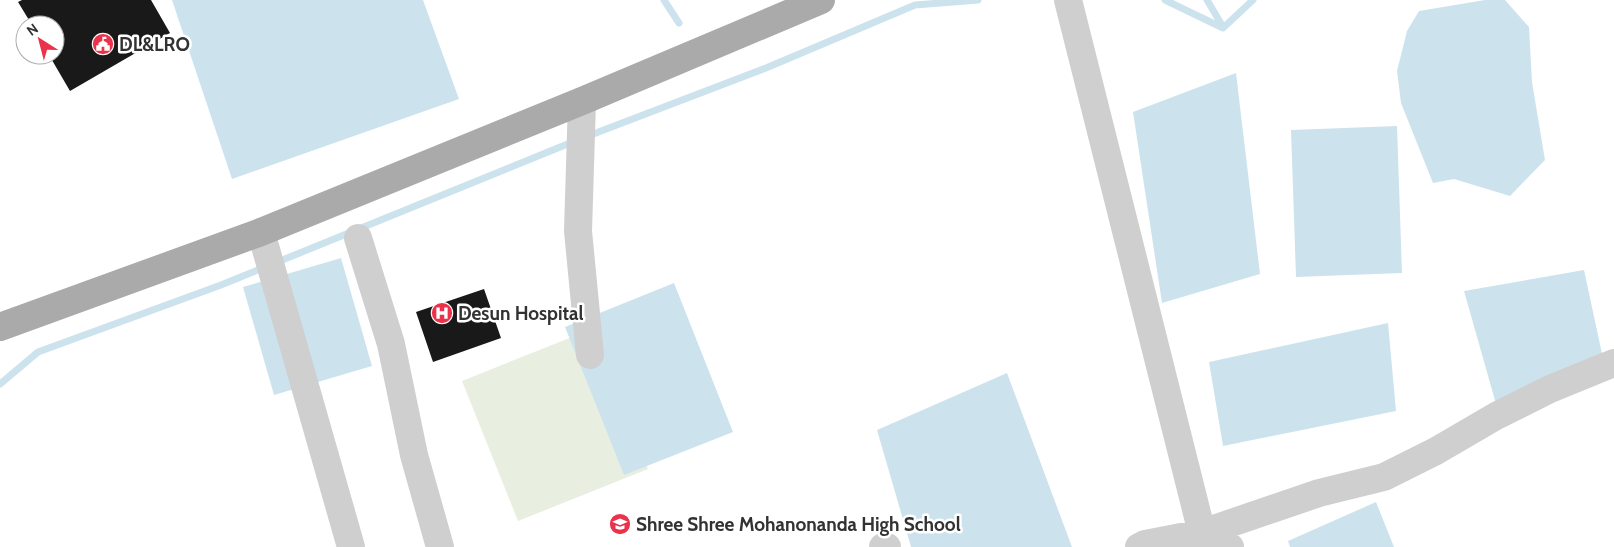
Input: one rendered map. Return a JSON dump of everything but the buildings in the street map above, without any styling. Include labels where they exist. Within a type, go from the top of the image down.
[{"type":"main road","points":[[0,327],[261,232],[582,101],[821,0]]},
{"type":"street","points":[[1068,0],[1190,539]]},
{"type":"street","points":[[582,101],[578,231],[590,355]]},
{"type":"street","points":[[261,232],[351,547]]},
{"type":"street","points":[[358,238],[391,344],[414,455],[440,547]]},
{"type":"street","points":[[1139,547],[1145,544],[1190,539],[1319,493],[1384,477],[1550,389],[1614,363]]},
{"type":"street","points":[[1190,539],[1230,547]]},
{"type":"shaded area","points":[[592,329],[648,469],[518,521],[462,381]]},
{"type":"water","points":[[172,0],[423,0],[459,99],[232,179]]},
{"type":"water","points":[[1485,0],[1505,0],[1529,27],[1532,82],[1545,160],[1510,196],[1454,179],[1433,183],[1401,103],[1397,71],[1407,31],[1419,11]]},
{"type":"water","points":[[1236,73],[1260,274],[1162,303],[1133,112]]},
{"type":"water","points":[[1397,126],[1402,273],[1296,277],[1291,130]]},
{"type":"water","points":[[341,258],[372,366],[274,395],[243,287]]},
{"type":"water","points":[[1584,270],[1604,363],[1496,404],[1464,291]]},
{"type":"water","points":[[674,283],[733,432],[624,475],[565,327]]},
{"type":"water","points":[[1388,323],[1396,411],[1223,446],[1209,362]]},
{"type":"water","points":[[1007,373],[1072,547],[911,547],[877,430]]},
{"type":"water","points":[[1376,502],[1394,547],[1290,547],[1288,541]]},
{"type":"waterway","points":[[664,0],[679,23]]},
{"type":"waterway","points":[[588,136],[766,68],[915,5],[978,0]]},
{"type":"waterway","points":[[1165,0],[1223,28],[1253,0]]},
{"type":"waterway","points":[[1207,0],[1223,27]]},
{"type":"waterway","points":[[275,263],[575,141]]},
{"type":"waterway","points":[[0,384],[38,352],[265,267]]},
{"type":"place","name":"DL&LRO","points":[[103,44]]},
{"type":"place","name":"Desun Hospital","points":[[442,313]]},
{"type":"place","name":"Shree Shree Mohanonanda High School","points":[[620,524]]}]
